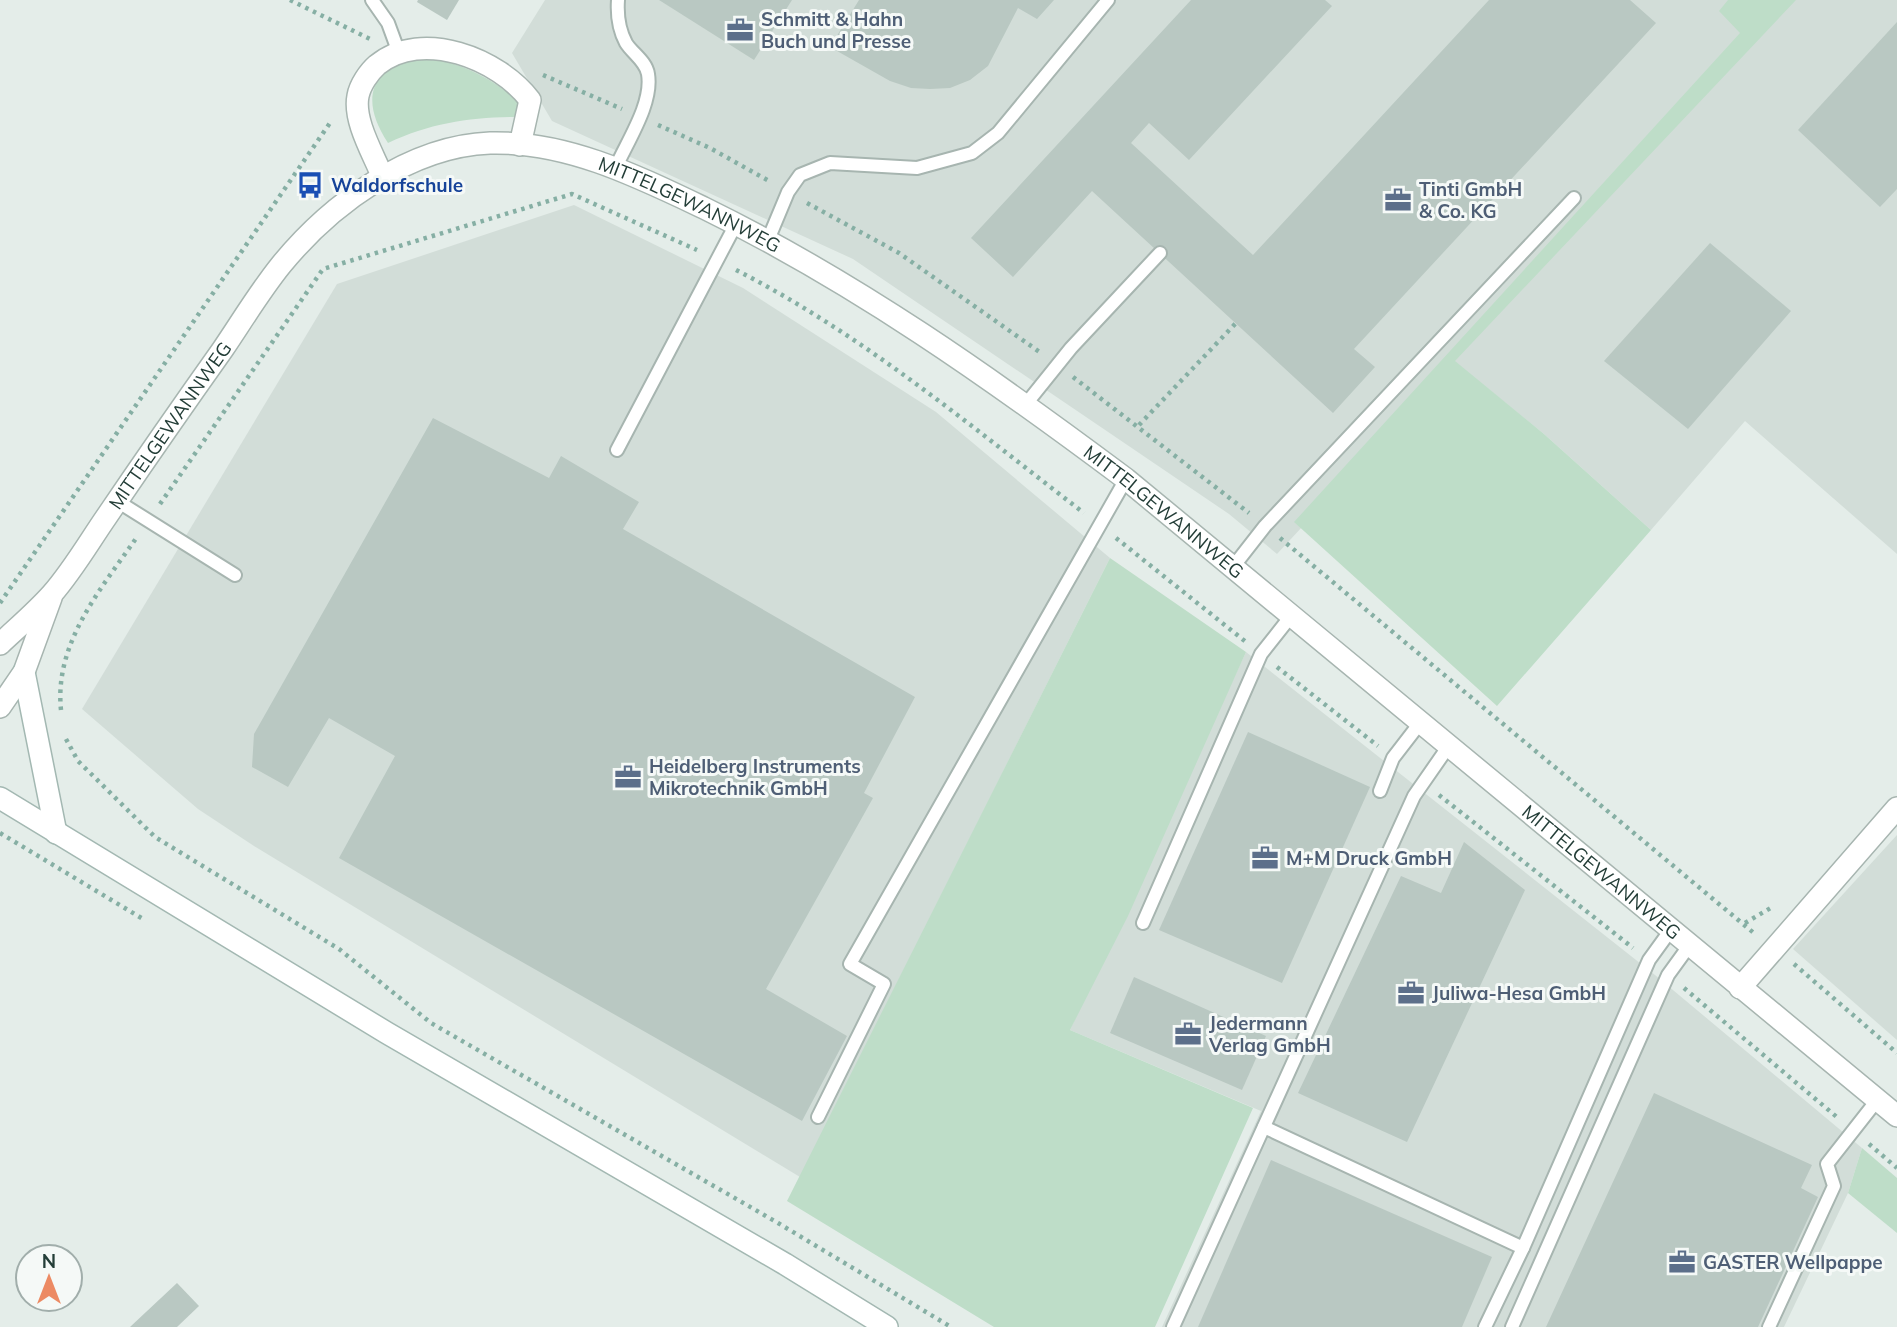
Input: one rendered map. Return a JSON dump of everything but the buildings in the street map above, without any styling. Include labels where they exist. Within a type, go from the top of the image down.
[{"type":"street","points":[[383,178],[358,113],[358,95],[368,74],[386,58],[392,46],[446,49],[484,65],[520,87],[530,100],[520,145]]},
{"type":"street","name":"MITTELGEWANNWEG","points":[[0,644],[53,592],[281,265],[336,210],[383,178],[424,158],[459,147],[489,143],[520,145],[616,167],[768,240],[930,336],[1026,404],[1126,479],[1897,1116]]},
{"type":"street","name":"MITTELGEWANNWEG","points":[[0,707],[24,672],[53,592]]},
{"type":"street","points":[[24,672],[56,833]]},
{"type":"street","points":[[0,798],[387,1033],[785,1264],[887,1327]]},
{"type":"street","points":[[1740,988],[1897,808]]},
{"type":"lane","points":[[616,167],[647,96],[649,82],[648,70],[626,43],[617,14],[618,0]]},
{"type":"lane","points":[[768,240],[788,192],[800,176],[830,163],[917,168],[972,153],[998,133],[1108,0]]},
{"type":"lane","points":[[377,2],[392,46]]},
{"type":"lane","points":[[1233,567],[1265,526],[1574,198]]},
{"type":"lane","points":[[617,450],[736,224]]},
{"type":"lane","points":[[1026,404],[1071,348],[1160,253]]},
{"type":"lane","points":[[818,1117],[884,984],[850,964],[1126,479]]},
{"type":"lane","points":[[117,501],[234,575]]},
{"type":"lane","points":[[1143,923],[1261,654],[1291,616]]},
{"type":"lane","points":[[1380,791],[1393,758],[1420,723]]},
{"type":"lane","points":[[1172,1327],[1422,781],[1448,747]]},
{"type":"lane","points":[[1485,1327],[1523,1248],[1649,960],[1670,930]]},
{"type":"lane","points":[[1511,1327],[1668,975],[1689,946]]},
{"type":"lane","points":[[1769,1327],[1834,1186],[1827,1164],[1878,1099]]},
{"type":"lane","points":[[1264,1128],[1523,1248]]},
{"type":"path","points":[[290,0],[392,46]]},
{"type":"path","points":[[0,603],[339,110]]},
{"type":"path","points":[[62,721],[59,695],[65,653],[89,606],[323,269],[572,194],[662,232],[718,261],[838,331],[944,405],[1393,758]]},
{"type":"path","points":[[1139,425],[1236,323]]},
{"type":"path","points":[[63,734],[78,761],[155,837],[339,949],[432,1023],[778,1223],[951,1327]]},
{"type":"path","points":[[1422,781],[1649,960]]},
{"type":"path","points":[[1668,975],[1897,1168]]},
{"type":"shaded area","points":[[545,0],[1897,0],[1897,554],[1745,421],[1651,530],[1544,434],[1455,362],[1277,554],[1229,514],[853,259],[552,121],[512,53]]},
{"type":"shaded area","points":[[574,205],[743,288],[936,412],[1110,558],[800,1177],[254,846],[198,809],[82,709],[337,284]]},
{"type":"shaded area","points":[[1246,652],[1655,975],[1862,1148],[1848,1193],[1784,1327],[1162,1327],[1261,1111],[1070,1030]]},
{"type":"shaded area","points":[[1897,835],[1897,1040],[1793,949]]},
{"type":"green space","points":[[1728,0],[1796,0],[1455,361],[1544,434],[1651,530],[1497,706],[1294,522],[1740,33],[1719,11]]},
{"type":"green space","points":[[417,58],[458,65],[495,84],[518,101],[518,117],[452,122],[388,143],[374,115],[374,90],[387,70]]},
{"type":"green space","points":[[1110,558],[1246,652],[1128,916],[1070,1030],[1253,1108],[1155,1327],[994,1327],[787,1201]]},
{"type":"green space","points":[[1862,1148],[1897,1178],[1897,1233],[1848,1193]]},
{"type":"place","name":"Schmitt & Hahn Buch und Presse","points":[[740,30]]},
{"type":"place","name":"Waldorfschule","points":[[310,185]]},
{"type":"place","name":"Tinti GmbH & Co. KG","points":[[1398,200]]},
{"type":"place","name":"Heidelberg Instruments Mikrotechnik GmbH","points":[[628,777]]},
{"type":"place","name":"M+M Druck GmbH","points":[[1265,858]]},
{"type":"place","name":"Juliwa-Hesa GmbH","points":[[1411,993]]},
{"type":"place","name":"Jedermann Verlag GmbH","points":[[1188,1034]]},
{"type":"place","name":"GASTER Wellpappe","points":[[1682,1262]]}]
